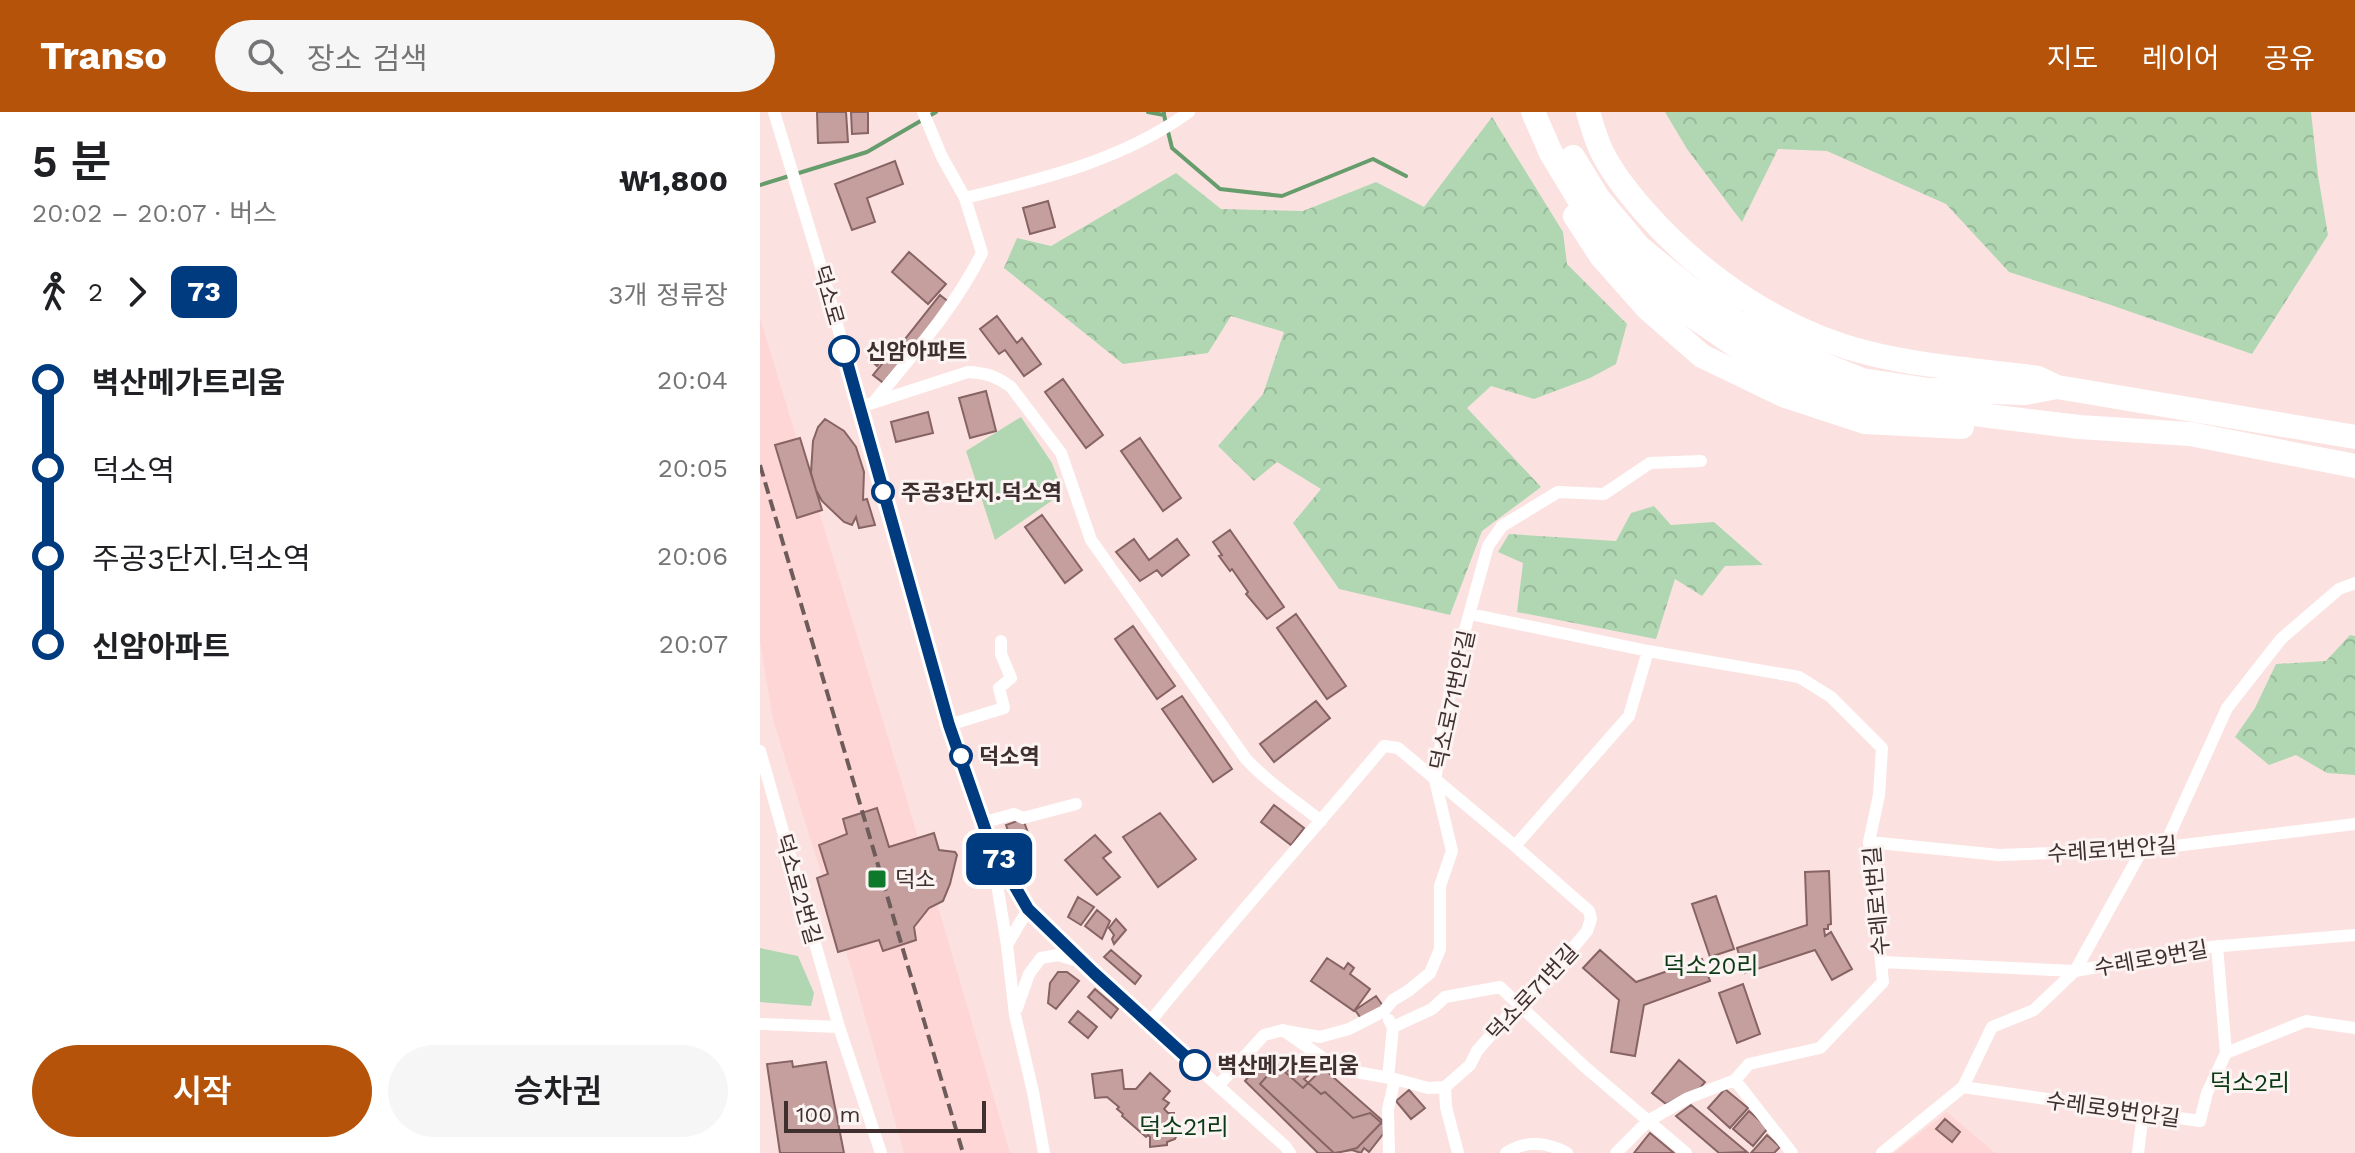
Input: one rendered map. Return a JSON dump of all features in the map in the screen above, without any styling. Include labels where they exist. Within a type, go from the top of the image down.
[{"type":"highway","points":[[1519,112],[1546,170],[1601,256],[1648,309],[1702,356],[1783,395],[1865,422],[1969,427],[2079,427]]},
{"type":"highway","points":[[1533,112],[1551,153],[1580,201],[1630,263],[1687,312],[1790,377],[1831,393],[1875,402],[2079,427],[2190,434],[2355,466]]},
{"type":"highway","points":[[1551,112],[1563,141],[1598,198],[1639,247],[1737,322],[1804,357],[1862,380],[1929,390],[2009,393],[2057,387]]},
{"type":"highway","points":[[1588,112],[1603,153],[1630,194],[1667,237],[1738,294],[1806,331],[1868,353],[2038,378],[2057,387],[2355,437]]},
{"type":"street","name":"덕소로","points":[[774,112],[821,267],[949,725],[990,843],[1028,909],[1290,1153]]},
{"type":"street","points":[[874,402],[942,320],[982,253],[965,198],[942,157],[923,112]]},
{"type":"street","points":[[965,198],[1096,162],[1152,136],[1189,112]]},
{"type":"street","points":[[860,407],[968,372],[985,373],[1011,387],[1061,453],[1091,540],[1246,759],[1258,773],[1321,821]]},
{"type":"street","name":"덕소로71번안길","points":[[1283,1030],[1320,1037],[1349,1029],[1384,1011],[1393,1000],[1430,973],[1440,949],[1440,886],[1452,851],[1435,780],[1453,673],[1488,546],[1502,526],[1558,492],[1604,494],[1650,463],[1701,461]]},
{"type":"street","points":[[2164,847],[2227,708],[2281,639],[2339,589],[2355,583]]},
{"type":"street","name":"수레로1번길","points":[[1470,614],[1648,651],[1799,677],[1831,697],[1882,748],[1879,795],[1869,842],[1883,982],[1820,1048],[1749,1064],[1735,1080],[1688,1098],[1648,1121],[1616,1153]]},
{"type":"street","points":[[949,725],[1004,708],[999,688],[1011,678],[1001,654],[1001,641]]},
{"type":"street","points":[[1149,1023],[1384,746],[1398,748],[1515,846],[1629,716],[1648,651]]},
{"type":"street","name":"덕소로2번길","points":[[760,751],[839,1027],[881,1153]]},
{"type":"street","points":[[985,822],[1014,814],[1023,818],[1076,804]]},
{"type":"street","name":"수레로1번안길","points":[[1869,842],[1999,855],[2142,850],[2355,824]]},
{"type":"street","points":[[990,843],[1015,1015],[1044,1153]]},
{"type":"street","name":"덕소로71번길","points":[[1445,1087],[1470,1065],[1477,1051],[1510,1013],[1522,1009],[1587,931],[1591,919],[1583,903],[1515,846]]},
{"type":"street","points":[[1882,962],[2075,971],[2142,850]]},
{"type":"street","points":[[1007,945],[1028,909]]},
{"type":"street","name":"수레로9번길","points":[[1882,1153],[1963,1087],[1992,1027],[2034,1010],[2075,971],[2217,946],[2355,935]]},
{"type":"street","points":[[2217,946],[2226,1053],[2306,1021],[2355,1028]]},
{"type":"street","points":[[1015,1015],[1029,974],[1041,958],[1058,955],[1083,962]]},
{"type":"street","points":[[1393,1027],[1432,1009],[1445,997],[1500,987],[1686,1153]]},
{"type":"street","points":[[1384,1011],[1393,1027],[1389,1153]]},
{"type":"street","points":[[760,1024],[839,1027]]},
{"type":"street","points":[[1218,1086],[1264,1035],[1283,1030],[1330,1063],[1351,1071],[1428,1088],[1445,1087],[1446,1107],[1458,1153]]},
{"type":"street","name":"수레로9번안길","points":[[1963,1087],[2200,1121],[2207,1093],[2226,1053]]},
{"type":"street","points":[[1735,1080],[1792,1153]]},
{"type":"street","points":[[2138,1153],[2143,1114]]},
{"type":"street","points":[[1506,1153],[1518,1144],[1540,1144],[1567,1153]]},
{"type":"shaded area","points":[[760,318],[904,790],[1010,1153],[904,1153],[852,971],[773,720],[760,642]]},
{"type":"shaded area","points":[[1947,1112],[1995,1153],[1894,1153]]},
{"type":"green space","points":[[1665,112],[2311,112],[2328,235],[2252,354],[2009,272],[1946,204],[1827,151],[1778,149],[1742,222],[1687,149]]},
{"type":"green space","points":[[1492,117],[1563,232],[1567,264],[1627,324],[1616,364],[1590,378],[1534,399],[1491,386],[1467,408],[1541,487],[1482,531],[1450,615],[1339,589],[1293,523],[1321,489],[1277,462],[1254,481],[1218,446],[1263,394],[1284,332],[1231,316],[1208,353],[1123,364],[1004,268],[1017,238],[1051,246],[1176,173],[1221,209],[1303,211],[1376,182],[1424,207]]},
{"type":"green space","points":[[1021,417],[1052,463],[1063,493],[995,540],[966,451]]},
{"type":"green space","points":[[1654,506],[1671,525],[1714,522],[1763,565],[1725,566],[1702,596],[1675,579],[1656,639],[1517,612],[1523,563],[1498,552],[1509,534],[1616,541],[1631,513]]},
{"type":"green space","points":[[2350,635],[2355,636],[2355,775],[2327,773],[2296,755],[2269,765],[2235,737],[2255,708],[2276,664],[2326,661]]},
{"type":"green space","points":[[760,948],[798,956],[814,993],[811,1006],[760,1002]]},
{"type":"building","points":[[817,112],[846,112],[848,142],[818,143]]},
{"type":"building","points":[[851,112],[868,112],[868,133],[852,134]]},
{"type":"building","points":[[895,161],[903,184],[867,198],[875,222],[852,230],[835,184]]},
{"type":"building","points":[[1048,201],[1055,227],[1030,234],[1023,208]]},
{"type":"building","points":[[909,252],[946,284],[928,304],[892,272]]},
{"type":"building","points":[[940,295],[950,303],[911,351],[902,343]]},
{"type":"building","points":[[997,316],[1017,343],[1022,338],[1041,364],[1024,376],[1005,350],[999,354],[980,329]]},
{"type":"building","points":[[879,344],[888,352],[877,366],[868,358]]},
{"type":"building","points":[[898,344],[910,354],[886,385],[873,375]]},
{"type":"building","points":[[1063,379],[1103,435],[1086,448],[1045,392]]},
{"type":"building","points":[[986,391],[996,431],[970,438],[959,398]]},
{"type":"building","points":[[928,412],[933,433],[896,442],[891,422]]},
{"type":"building","points":[[825,419],[844,431],[856,447],[864,472],[863,500],[867,499],[875,525],[859,528],[856,517],[852,525],[844,522],[822,501],[816,490],[811,473],[813,441]]},
{"type":"building","points":[[800,438],[822,510],[797,518],[775,445]]},
{"type":"building","points":[[1140,438],[1181,498],[1163,511],[1121,451]]},
{"type":"building","points":[[1042,515],[1082,570],[1065,583],[1025,527]]},
{"type":"building","points":[[1230,530],[1284,607],[1267,619],[1246,594],[1248,592],[1232,569],[1230,571],[1219,556],[1222,555],[1213,542]]},
{"type":"building","points":[[1134,539],[1149,560],[1177,539],[1189,555],[1162,576],[1157,570],[1140,581],[1116,552]]},
{"type":"building","points":[[1296,614],[1346,686],[1327,699],[1277,628]]},
{"type":"building","points":[[1133,626],[1175,686],[1157,699],[1115,639]]},
{"type":"building","points":[[1182,696],[1232,769],[1213,782],[1162,709]]},
{"type":"building","points":[[1316,701],[1330,718],[1274,762],[1260,744]]},
{"type":"building","points":[[1274,805],[1304,828],[1291,845],[1261,822]]},
{"type":"building","points":[[877,808],[889,847],[934,833],[939,850],[955,852],[957,855],[950,884],[943,901],[929,908],[914,927],[916,940],[883,951],[879,940],[838,952],[817,878],[828,874],[819,845],[847,834],[843,819]]},
{"type":"building","points":[[1160,813],[1196,859],[1158,887],[1123,837]]},
{"type":"building","points":[[1023,819],[1032,844],[1015,850],[1006,825]]},
{"type":"building","points":[[1095,835],[1111,852],[1103,858],[1120,877],[1097,895],[1065,860]]},
{"type":"building","points":[[1829,871],[1831,924],[1824,929],[1825,936],[1831,932],[1852,969],[1832,980],[1815,950],[1745,973],[1737,948],[1807,925],[1805,872]]},
{"type":"building","points":[[1716,896],[1734,949],[1710,957],[1692,904]]},
{"type":"building","points":[[1078,897],[1094,907],[1081,925],[1068,917]]},
{"type":"building","points":[[1097,910],[1110,921],[1102,939],[1085,926]]},
{"type":"building","points":[[1116,919],[1126,930],[1114,944],[1114,935],[1109,928]]},
{"type":"building","points":[[1111,950],[1141,976],[1135,984],[1104,957]]},
{"type":"building","points":[[1600,950],[1636,982],[1702,959],[1710,981],[1644,1005],[1635,1056],[1611,1052],[1619,1000],[1583,968]]},
{"type":"building","points":[[1327,958],[1344,969],[1348,963],[1354,968],[1350,974],[1370,989],[1354,1011],[1311,981]]},
{"type":"building","points":[[1058,972],[1067,972],[1079,981],[1056,1009],[1048,1003],[1050,983]]},
{"type":"building","points":[[1743,984],[1760,1034],[1737,1043],[1719,993]]},
{"type":"building","points":[[1095,989],[1118,1009],[1111,1018],[1088,997]]},
{"type":"building","points":[[1376,996],[1383,1006],[1362,1020],[1355,1010]]},
{"type":"building","points":[[1078,1011],[1097,1027],[1088,1038],[1069,1022]]},
{"type":"building","points":[[1266,1055],[1303,1088],[1323,1068],[1383,1121],[1357,1148],[1337,1153],[1318,1153],[1245,1081]]},
{"type":"building","points":[[1679,1060],[1705,1082],[1700,1088],[1666,1104],[1652,1093]]},
{"type":"building","points":[[792,1061],[793,1067],[826,1062],[844,1153],[780,1153],[767,1064]]},
{"type":"building","points":[[1277,1065],[1288,1071],[1295,1065],[1308,1076],[1304,1079],[1321,1094],[1325,1092],[1353,1118],[1370,1113],[1384,1125],[1383,1134],[1369,1152],[1364,1148],[1361,1153],[1352,1150],[1334,1153],[1260,1084]]},
{"type":"building","points":[[1122,1070],[1124,1089],[1136,1089],[1150,1073],[1170,1091],[1163,1099],[1169,1103],[1164,1109],[1174,1113],[1174,1128],[1178,1132],[1167,1145],[1150,1147],[1150,1137],[1122,1116],[1117,1109],[1119,1107],[1107,1097],[1095,1098],[1092,1074]]},
{"type":"building","points":[[1725,1089],[1748,1108],[1730,1128],[1708,1108]]},
{"type":"building","points":[[1409,1090],[1425,1108],[1411,1119],[1396,1101]]},
{"type":"building","points":[[1691,1105],[1747,1152],[1719,1153],[1676,1116]]},
{"type":"building","points":[[1749,1111],[1768,1128],[1753,1146],[1733,1129]]},
{"type":"building","points":[[1945,1119],[1960,1132],[1952,1142],[1936,1129]]},
{"type":"building","points":[[1650,1133],[1674,1153],[1634,1153]]},
{"type":"building","points":[[1767,1135],[1780,1147],[1774,1153],[1751,1153]]},
{"type":"waterway","points":[[760,185],[867,152],[936,112]]},
{"type":"waterway","points":[[1148,112],[1164,115],[1164,112]]},
{"type":"waterway","points":[[1164,115],[1172,148],[1220,189],[1282,196],[1373,159],[1406,176]]},
{"type":"railway","points":[[760,465],[963,1153]]},
{"type":"bus line","name":"73","points":[[844,351],[949,725],[990,843],[1028,909],[1195,1065]]},
{"type":"place","name":"신암아파트","points":[[844,351]]},
{"type":"place","name":"주공3단지.덕소역","points":[[883,492]]},
{"type":"place","name":"덕소역","points":[[961,756]]},
{"type":"place","name":"덕소","points":[[877,879]]},
{"type":"place","name":"벽산메가트리움","points":[[1195,1065]]},
{"type":"district","name":"덕소20리","points":[[1711,966]]},
{"type":"district","name":"덕소2리","points":[[2250,1083]]},
{"type":"district","name":"덕소21리","points":[[1184,1127]]}]
